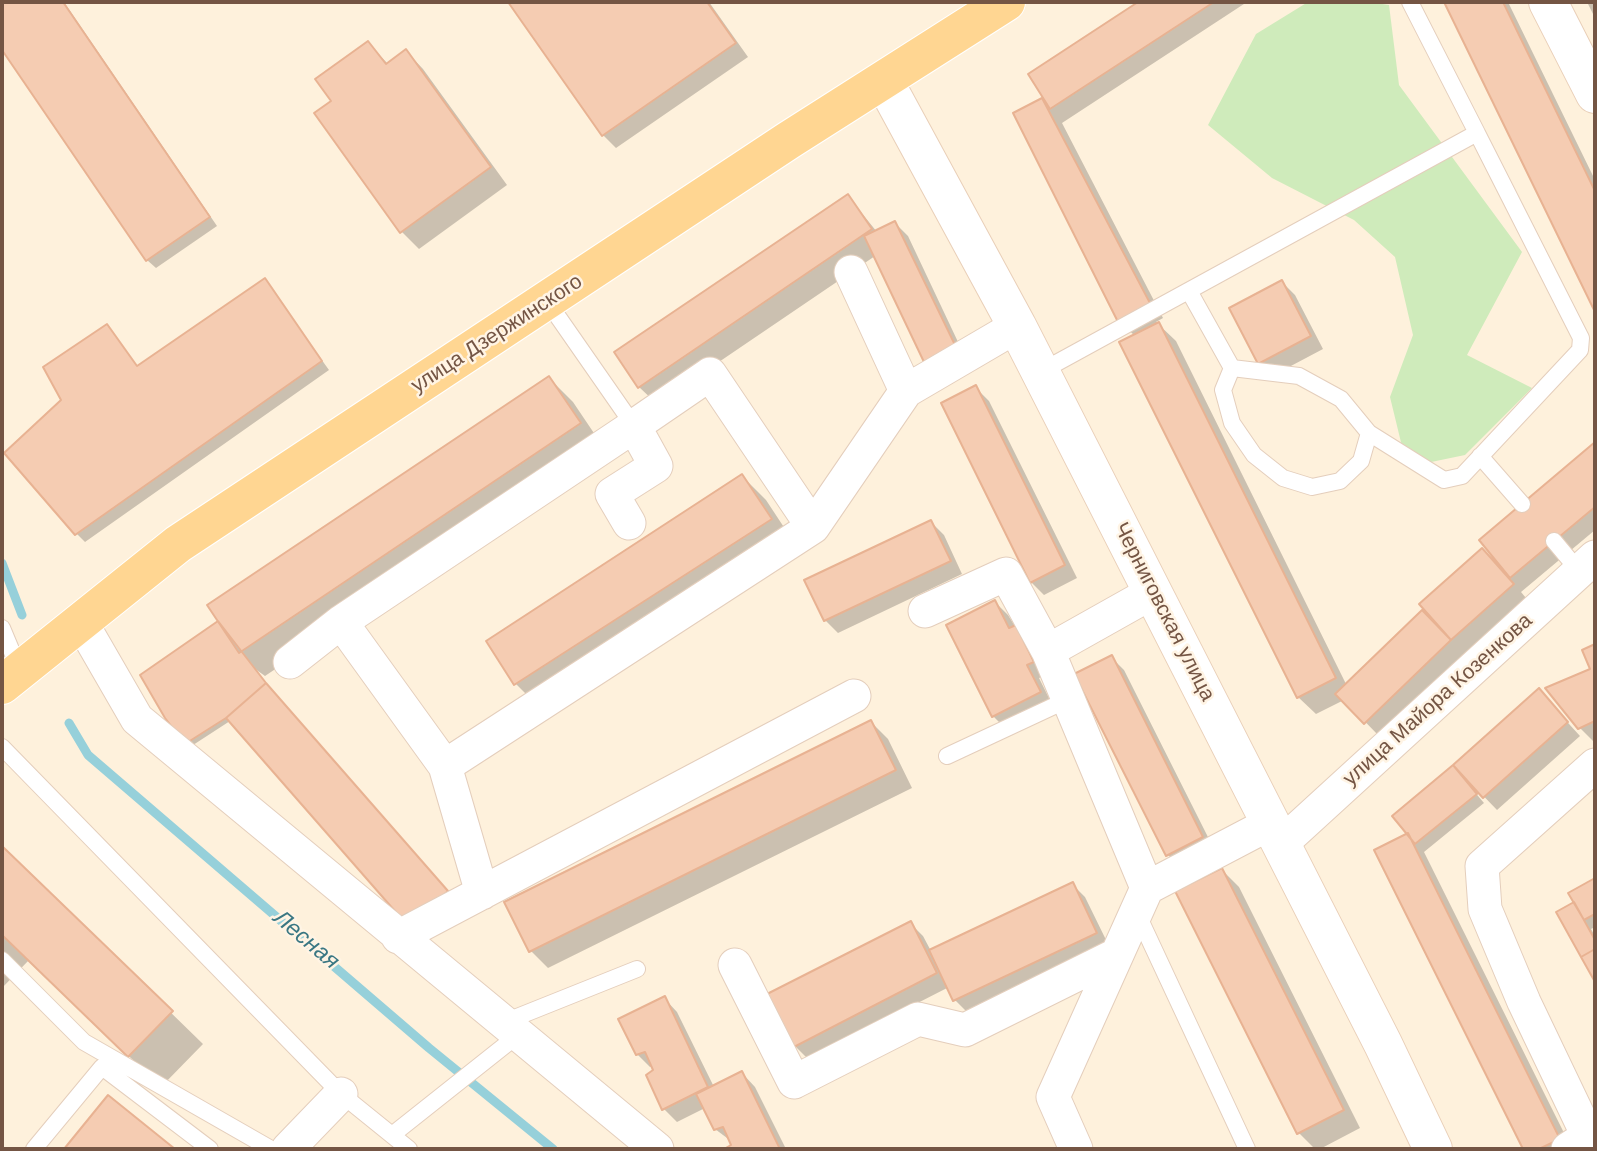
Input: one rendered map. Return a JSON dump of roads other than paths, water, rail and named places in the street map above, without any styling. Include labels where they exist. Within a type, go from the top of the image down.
[{"type":"main road","name":"улица Дзержинского","points":[[11,678],[178,544],[1006,2]]},
{"type":"main road","points":[[1548,2],[1595,93]]},
{"type":"main road","name":"Черниговская улица","points":[[884,81],[1041,372],[1433,1149]]},
{"type":"street","points":[[851,272],[906,391]]},
{"type":"street","points":[[445,766],[813,527],[906,391],[1017,326]]},
{"type":"street","points":[[290,662],[341,622],[710,374],[813,527]]},
{"type":"street","points":[[629,523],[612,494],[656,466],[634,426]]},
{"type":"street","name":"улица Майора Козенкова","points":[[1142,900],[1276,834],[1587,564]]},
{"type":"street","points":[[925,611],[1006,573],[1048,651],[1069,699],[1142,900],[1053,1097],[1073,1148]]},
{"type":"street","points":[[1048,651],[1153,592]]},
{"type":"street","points":[[81,622],[137,719],[657,1149]]},
{"type":"street","points":[[341,622],[445,766],[482,893]]},
{"type":"street","points":[[398,937],[854,696]]},
{"type":"street","points":[[1584,1138],[1485,909],[1482,866],[1595,765]]},
{"type":"street","points":[[735,965],[794,1082],[918,1018],[965,1030],[1116,955]]},
{"type":"street","points":[[288,1149],[341,1094]]},
{"type":"lane","points":[[1232,368],[1299,376],[1341,399],[1370,433],[1444,480],[1462,476],[1580,350],[1581,338],[1410,2]]},
{"type":"lane","points":[[1041,372],[1477,133]]},
{"type":"lane","points":[[1189,291],[1232,368]]},
{"type":"lane","points":[[547,300],[634,426]]},
{"type":"lane","points":[[1232,368],[1223,390],[1232,423],[1254,455],[1283,478],[1312,487],[1340,481],[1361,461],[1370,433]]},
{"type":"lane","points":[[1480,456],[1522,503]]},
{"type":"lane","points":[[1554,541],[1587,564]]},
{"type":"lane","points":[[2,628],[11,678]]},
{"type":"lane","points":[[947,756],[1069,699]]},
{"type":"lane","points":[[2,747],[341,1094],[409,1149]]},
{"type":"lane","points":[[1142,900],[1247,1149]]},
{"type":"lane","points":[[2,960],[85,1042],[271,1149]]},
{"type":"lane","points":[[392,1135],[510,1029],[637,969]]},
{"type":"lane","points":[[34,1149],[102,1067],[210,1149]]},
{"type":"waterway","name":"Лесная","points":[[2,563],[22,615]]},
{"type":"waterway","name":"Лесная","points":[[69,723],[88,755],[429,1048],[553,1149]]}]
